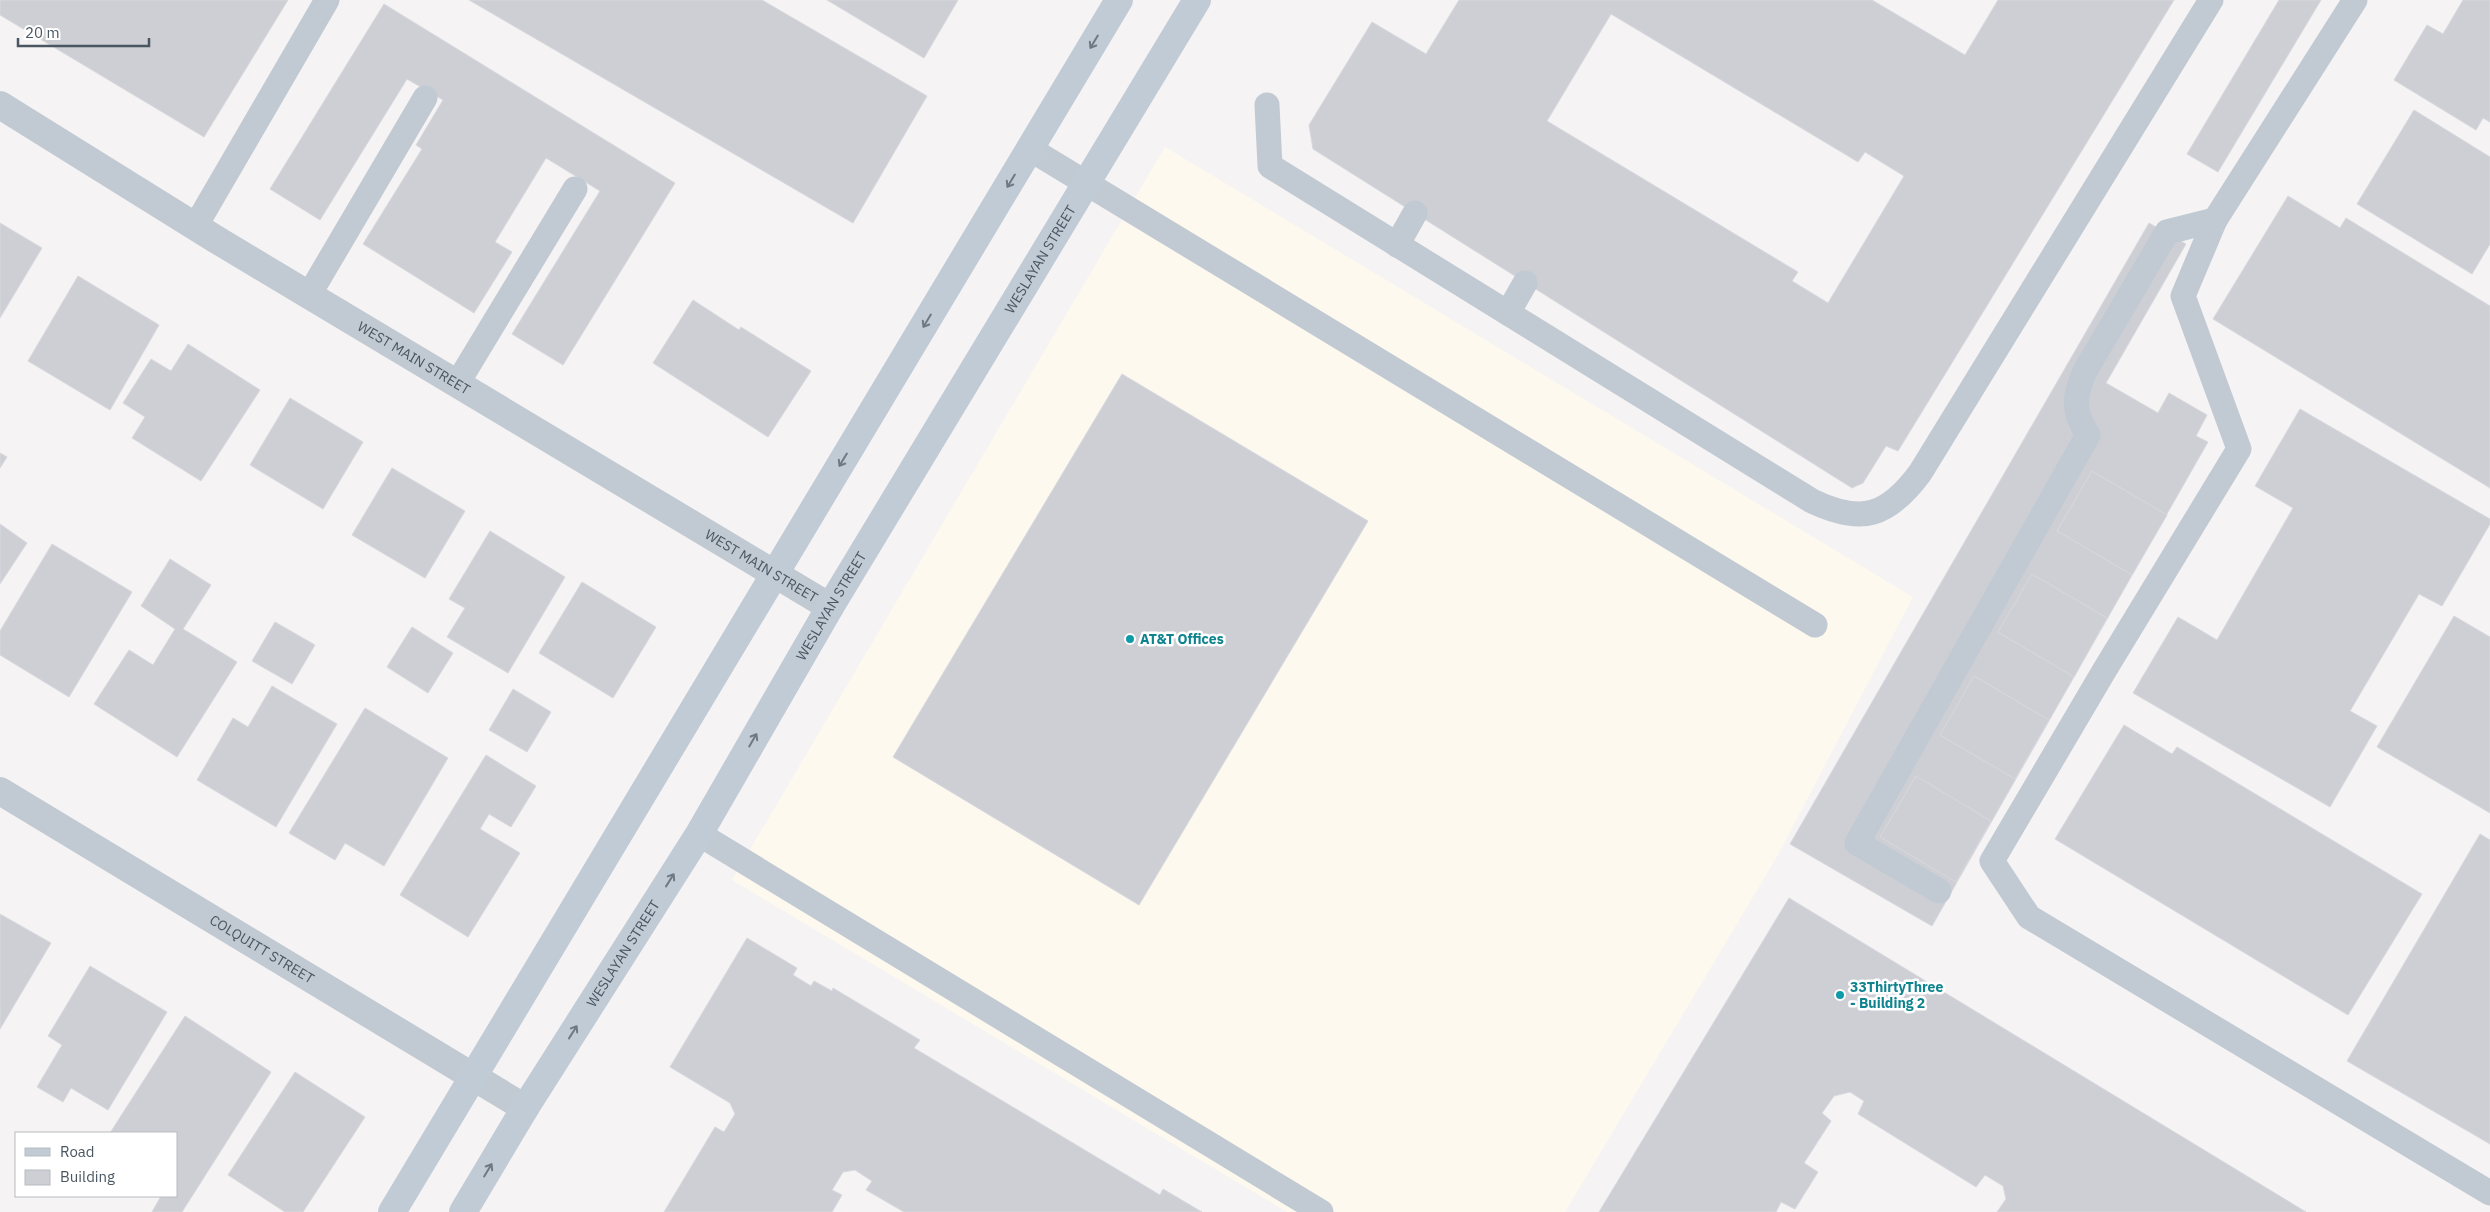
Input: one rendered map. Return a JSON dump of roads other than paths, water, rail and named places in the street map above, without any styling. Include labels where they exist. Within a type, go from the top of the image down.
[{"type":"main road","points":[[392,1212],[475,1077],[1119,0]]},
{"type":"main road","name":"WESLAYAN STREET","points":[[463,1212],[525,1108],[699,834],[830,607],[1197,0]]},
{"type":"street","name":"WEST MAIN STREET","points":[[0,105],[195,227],[830,607]]},
{"type":"street","name":"COLQUITT STREET","points":[[0,791],[525,1108]]},
{"type":"lane","points":[[195,227],[327,0]]},
{"type":"lane","points":[[1267,105],[1270,166],[1812,501],[1830,509],[1853,514],[1876,512],[1904,494],[1920,473],[2211,0]]},
{"type":"lane","points":[[2355,0],[2215,220],[2182,296],[2239,449],[2104,671],[1992,861],[2029,917],[2490,1193]]},
{"type":"lane","points":[[308,295],[425,98]]},
{"type":"lane","points":[[1030,149],[1815,625]]},
{"type":"lane","points":[[457,384],[575,189]]},
{"type":"lane","points":[[1397,245],[1416,214]]},
{"type":"lane","points":[[1939,891],[1857,843],[2088,435],[2079,422],[2076,405],[2078,387],[2085,370],[2167,232],[2215,220]]},
{"type":"lane","points":[[1508,313],[1525,283]]},
{"type":"lane","points":[[699,834],[1321,1212]]},
{"type":"place","name":"AT&T Offices","points":[[1130,639]]},
{"type":"place","name":"33ThirtyThree - Building 2","points":[[1840,995]]}]
